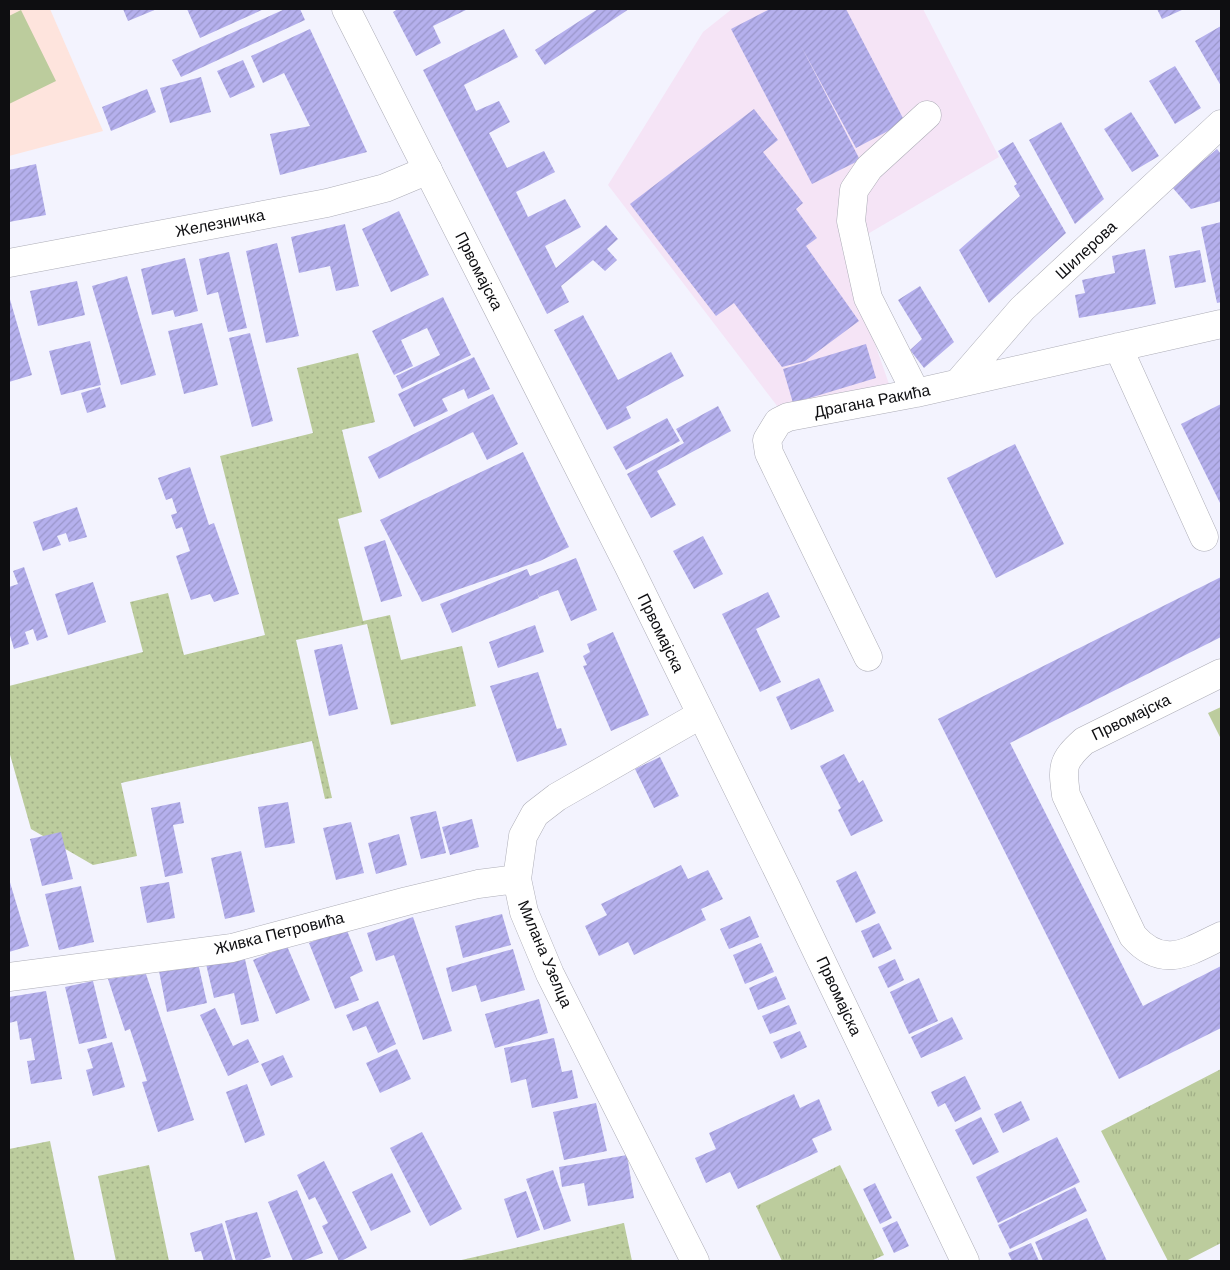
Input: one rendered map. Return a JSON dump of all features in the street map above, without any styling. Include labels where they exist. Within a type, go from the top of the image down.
[{"type":"street","name":"Првомајска","points":[[346,9],[628,565],[790,895],[965,1261]]},
{"type":"street","points":[[916,393],[868,298],[851,221],[854,190],[868,168],[927,115]]},
{"type":"street","name":"Шилерова","points":[[958,383],[1022,309],[1221,124]]},
{"type":"street","name":"Железничка","points":[[9,263],[327,203],[385,188],[428,170]]},
{"type":"street","name":"Драгана Ракића","points":[[868,657],[769,453],[767,440],[771,430],[778,422],[788,417],[916,393],[1221,324]]},
{"type":"street","points":[[1118,347],[1204,537]]},
{"type":"street","name":"Првомајска","points":[[1221,673],[1084,740],[1068,756],[1063,773],[1066,795],[1134,936],[1140,944],[1155,954],[1180,956],[1221,936]]},
{"type":"street","name":"Милана Узелца","points":[[695,1261],[550,974],[524,912],[517,879],[522,836],[534,814],[557,796],[700,715]]},
{"type":"street","name":"Живка Петровића","points":[[9,977],[232,948],[407,900],[478,884],[517,879]]},
{"type":"shaded area","points":[[9,9],[50,9],[103,131],[9,156]]},
{"type":"shaded area","points":[[732,9],[923,9],[999,157],[842,249],[889,384],[781,411],[608,185],[703,32]]},
{"type":"green space","points":[[21,10],[56,81],[9,104],[9,16]]},
{"type":"green space","points":[[358,353],[375,422],[342,430],[362,512],[338,519],[363,621],[390,615],[401,660],[462,646],[476,706],[391,725],[367,624],[296,640],[332,798],[325,799],[312,741],[121,783],[137,856],[93,865],[31,829],[9,751],[9,686],[143,652],[130,602],[168,593],[184,655],[265,635],[220,456],[313,433],[297,368]]},
{"type":"green space","points":[[1221,707],[1221,739],[1208,713]]},
{"type":"green space","points":[[1221,1069],[1221,1243],[1186,1261],[1168,1261],[1101,1131]]},
{"type":"green space","points":[[50,1141],[75,1261],[9,1261],[9,1149]]},
{"type":"green space","points":[[149,1165],[169,1261],[116,1261],[98,1176]]},
{"type":"green space","points":[[840,1165],[884,1255],[871,1261],[782,1261],[756,1206]]},
{"type":"green space","points":[[624,1223],[632,1261],[457,1261]]},
{"type":"building","points":[[123,9],[157,9],[128,21]]},
{"type":"building","points":[[187,9],[264,9],[200,38]]},
{"type":"building","points":[[285,9],[300,9],[305,20],[181,77],[172,60]]},
{"type":"building","points":[[398,9],[468,9],[433,26],[441,43],[416,56],[393,12]]},
{"type":"building","points":[[598,9],[629,9],[545,65],[535,50]]},
{"type":"building","points":[[770,9],[846,9],[905,122],[856,148],[801,46],[860,160],[812,184],[731,29]]},
{"type":"building","points":[[1157,9],[1184,9],[1162,19]]},
{"type":"building","points":[[1221,26],[1221,86],[1195,41]]},
{"type":"building","points":[[310,29],[367,152],[280,175],[270,134],[310,126],[284,73],[263,83],[251,56]]},
{"type":"building","points":[[504,29],[518,57],[464,85],[476,111],[499,101],[510,122],[489,133],[507,168],[544,151],[555,172],[516,192],[528,217],[565,199],[581,227],[545,246],[556,268],[606,225],[618,239],[607,249],[617,260],[605,271],[593,260],[561,286],[569,302],[547,314],[423,70]]},
{"type":"building","points":[[243,60],[255,87],[230,98],[217,71]]},
{"type":"building","points":[[1175,66],[1201,108],[1175,124],[1149,81]]},
{"type":"building","points":[[201,77],[211,112],[170,123],[160,88]]},
{"type":"building","points":[[147,89],[156,112],[111,131],[102,107]]},
{"type":"building","points":[[754,109],[778,140],[763,152],[803,203],[796,209],[817,238],[806,246],[859,321],[805,361],[782,367],[734,303],[716,316],[630,204]]},
{"type":"building","points":[[1131,112],[1159,156],[1132,172],[1104,129]]},
{"type":"building","points":[[1061,122],[1104,199],[1075,224],[1029,140]]},
{"type":"building","points":[[1013,142],[1066,233],[989,303],[959,250],[1020,196],[1014,186],[1017,184],[998,151]]},
{"type":"building","points":[[1217,149],[1221,154],[1221,201],[1191,209],[1172,187]]},
{"type":"building","points":[[36,164],[46,215],[9,222],[9,170]]},
{"type":"building","points":[[399,211],[429,275],[391,292],[362,229]]},
{"type":"building","points":[[1221,222],[1221,302],[1217,303],[1201,227]]},
{"type":"building","points":[[345,224],[359,286],[336,291],[330,266],[299,273],[291,237]]},
{"type":"building","points":[[277,243],[299,336],[266,343],[246,251]]},
{"type":"building","points":[[1145,249],[1156,304],[1079,318],[1075,295],[1085,293],[1082,280],[1115,273],[1112,256]]},
{"type":"building","points":[[1200,250],[1206,282],[1175,288],[1169,256]]},
{"type":"building","points":[[229,252],[247,328],[228,332],[218,292],[207,295],[199,259]]},
{"type":"building","points":[[185,258],[198,311],[175,317],[173,310],[152,315],[141,269]]},
{"type":"building","points":[[127,276],[156,375],[121,385],[92,286]]},
{"type":"building","points":[[77,281],[85,315],[38,326],[30,291]]},
{"type":"building","points":[[920,286],[954,342],[924,368],[910,350],[922,339],[898,300]]},
{"type":"building","points":[[9,296],[32,375],[9,382]]},
{"type":"building","points":[[443,297],[471,355],[402,389],[396,376],[440,355],[427,328],[401,340],[413,366],[394,375],[372,331]]},
{"type":"building","points":[[583,315],[618,380],[671,352],[684,376],[626,407],[631,418],[607,430],[554,330]]},
{"type":"building","points":[[202,323],[218,385],[184,394],[168,331]]},
{"type":"building","points":[[250,333],[273,421],[252,427],[229,338]]},
{"type":"building","points":[[90,341],[101,385],[61,395],[49,351]]},
{"type":"building","points":[[866,344],[876,378],[793,403],[783,369]]},
{"type":"building","points":[[474,357],[490,389],[468,399],[464,389],[442,399],[448,411],[414,427],[398,394]]},
{"type":"building","points":[[100,387],[106,407],[87,413],[81,393]]},
{"type":"building","points":[[493,394],[518,444],[487,460],[473,432],[379,479],[368,457]]},
{"type":"building","points":[[1221,404],[1221,505],[1181,424]]},
{"type":"building","points":[[718,406],[731,431],[657,471],[676,505],[651,518],[627,474],[684,443],[676,429]]},
{"type":"building","points":[[667,418],[680,441],[626,470],[613,447]]},
{"type":"building","points":[[1015,444],[1064,544],[996,578],[947,478]]},
{"type":"building","points":[[523,452],[569,547],[540,561],[422,602],[380,520]]},
{"type":"building","points":[[190,467],[209,525],[214,523],[239,594],[214,602],[210,594],[191,600],[176,556],[190,551],[182,527],[176,529],[171,515],[177,513],[172,498],[166,500],[158,478]]},
{"type":"building","points":[[77,507],[87,537],[69,542],[66,533],[57,536],[61,545],[43,551],[33,522]]},
{"type":"building","points":[[703,536],[723,574],[694,589],[673,551]]},
{"type":"building","points":[[385,540],[402,596],[381,602],[364,547]]},
{"type":"building","points":[[576,558],[597,610],[571,621],[558,590],[539,597],[535,587],[539,598],[452,633],[440,604],[527,569],[530,576]]},
{"type":"building","points":[[24,567],[48,637],[37,641],[33,629],[25,632],[29,644],[14,649],[9,632],[9,587],[18,584],[13,571]]},
{"type":"building","points":[[1221,577],[1221,637],[1010,743],[1143,1006],[1221,966],[1221,1028],[1119,1079],[938,719]]},
{"type":"building","points":[[93,582],[106,622],[68,635],[55,594]]},
{"type":"building","points":[[768,592],[780,617],[756,629],[781,682],[760,692],[722,614]]},
{"type":"building","points":[[535,625],[544,652],[498,668],[489,642]]},
{"type":"building","points":[[613,632],[649,715],[611,731],[583,666],[587,665],[583,656],[590,652],[587,644]]},
{"type":"building","points":[[342,644],[358,709],[329,716],[314,650]]},
{"type":"building","points":[[538,672],[557,729],[561,728],[567,745],[517,762],[490,686]]},
{"type":"building","points":[[819,678],[834,711],[791,730],[776,697]]},
{"type":"building","points":[[844,754],[859,783],[863,780],[883,821],[851,836],[838,810],[841,808],[820,766]]},
{"type":"building","points":[[660,757],[679,796],[654,808],[635,769]]},
{"type":"building","points":[[180,802],[184,823],[173,825],[183,873],[165,877],[151,808]]},
{"type":"building","points":[[288,802],[295,843],[265,848],[258,807]]},
{"type":"building","points":[[436,811],[446,853],[421,859],[410,817]]},
{"type":"building","points":[[472,819],[479,847],[450,855],[442,827]]},
{"type":"building","points":[[351,822],[364,873],[336,880],[323,828]]},
{"type":"building","points":[[61,832],[73,879],[42,886],[30,839]]},
{"type":"building","points":[[399,834],[407,865],[376,874],[368,843]]},
{"type":"building","points":[[241,851],[255,912],[225,919],[211,858]]},
{"type":"building","points":[[681,865],[688,879],[708,870],[723,899],[701,909],[706,920],[634,955],[628,942],[599,956],[585,926],[607,915],[601,904]]},
{"type":"building","points":[[856,871],[876,913],[856,923],[836,881]]},
{"type":"building","points":[[9,879],[29,946],[9,952]]},
{"type":"building","points":[[169,882],[175,918],[147,923],[140,887]]},
{"type":"building","points":[[81,886],[94,942],[59,950],[45,894]]},
{"type":"building","points":[[502,914],[511,945],[463,958],[455,926]]},
{"type":"building","points":[[750,916],[759,937],[729,949],[720,929]]},
{"type":"building","points":[[413,917],[452,1031],[423,1040],[394,955],[376,961],[367,933]]},
{"type":"building","points":[[879,923],[892,949],[873,958],[861,931]]},
{"type":"building","points":[[346,928],[363,971],[350,977],[359,1000],[335,1009],[309,943]]},
{"type":"building","points":[[761,943],[774,972],[745,984],[733,955]]},
{"type":"building","points":[[287,946],[310,1000],[276,1014],[253,960]]},
{"type":"building","points":[[513,949],[525,990],[481,1002],[476,985],[452,992],[446,968]]},
{"type":"building","points":[[244,955],[259,1021],[241,1025],[234,993],[214,998],[206,964]]},
{"type":"building","points":[[895,959],[904,980],[888,988],[878,967]]},
{"type":"building","points":[[198,963],[207,1003],[167,1012],[159,971]]},
{"type":"building","points":[[146,974],[194,1120],[158,1132],[142,1082],[147,1081],[130,1029],[125,1031],[108,979]]},
{"type":"building","points":[[776,976],[786,999],[758,1010],[749,988]]},
{"type":"building","points":[[919,978],[938,1021],[909,1034],[890,992]]},
{"type":"building","points":[[93,981],[107,1038],[79,1044],[65,987]]},
{"type":"building","points":[[46,991],[62,1079],[31,1084],[27,1061],[35,1060],[31,1038],[20,1040],[17,1021],[9,1023],[9,997]]},
{"type":"building","points":[[539,999],[548,1033],[495,1048],[485,1014]]},
{"type":"building","points":[[378,1001],[396,1044],[378,1053],[366,1026],[353,1031],[346,1015]]},
{"type":"building","points":[[789,1005],[797,1024],[770,1034],[762,1016]]},
{"type":"building","points":[[215,1008],[233,1046],[248,1039],[259,1062],[228,1076],[200,1015]]},
{"type":"building","points":[[952,1017],[963,1039],[921,1058],[911,1037]]},
{"type":"building","points":[[800,1031],[807,1047],[781,1059],[773,1042]]},
{"type":"building","points":[[554,1038],[562,1072],[572,1070],[578,1098],[532,1108],[526,1079],[511,1083],[504,1048]]},
{"type":"building","points":[[112,1042],[125,1087],[93,1096],[86,1070],[93,1068],[87,1049]]},
{"type":"building","points":[[397,1049],[411,1079],[380,1093],[366,1063]]},
{"type":"building","points":[[283,1055],[293,1077],[271,1086],[261,1064]]},
{"type":"building","points":[[965,1076],[981,1109],[955,1122],[945,1103],[938,1107],[931,1092]]},
{"type":"building","points":[[247,1084],[265,1135],[245,1143],[226,1092]]},
{"type":"building","points":[[794,1094],[800,1108],[819,1099],[832,1130],[812,1139],[818,1152],[738,1189],[730,1172],[706,1183],[695,1158],[716,1149],[709,1133]]},
{"type":"building","points":[[1021,1101],[1030,1120],[1003,1133],[994,1114]]},
{"type":"building","points":[[596,1103],[607,1151],[564,1160],[553,1112]]},
{"type":"building","points":[[981,1117],[999,1152],[973,1165],[955,1130]]},
{"type":"building","points":[[422,1132],[462,1209],[430,1226],[390,1148]]},
{"type":"building","points":[[1057,1137],[1080,1182],[998,1223],[976,1177]]},
{"type":"building","points":[[627,1155],[634,1198],[588,1206],[584,1183],[562,1187],[559,1167]]},
{"type":"building","points":[[324,1161],[367,1248],[341,1261],[339,1261],[322,1226],[328,1223],[315,1197],[309,1200],[297,1175]]},
{"type":"building","points":[[553,1170],[571,1221],[544,1230],[526,1179]]},
{"type":"building","points":[[392,1173],[411,1212],[371,1231],[352,1192]]},
{"type":"building","points":[[875,1183],[892,1218],[880,1224],[863,1189]]},
{"type":"building","points":[[1075,1187],[1087,1211],[1010,1249],[998,1225]]},
{"type":"building","points":[[297,1190],[323,1253],[302,1261],[293,1261],[268,1202]]},
{"type":"building","points":[[526,1191],[540,1230],[517,1238],[504,1199]]},
{"type":"building","points":[[257,1212],[271,1257],[257,1261],[236,1261],[225,1221]]},
{"type":"building","points":[[1087,1218],[1107,1261],[1043,1261],[1035,1242]]},
{"type":"building","points":[[897,1221],[909,1246],[894,1253],[882,1228]]},
{"type":"building","points":[[222,1223],[233,1261],[204,1261],[201,1251],[195,1252],[190,1233]]},
{"type":"building","points":[[1031,1243],[1039,1261],[1012,1261],[1008,1253]]}]
